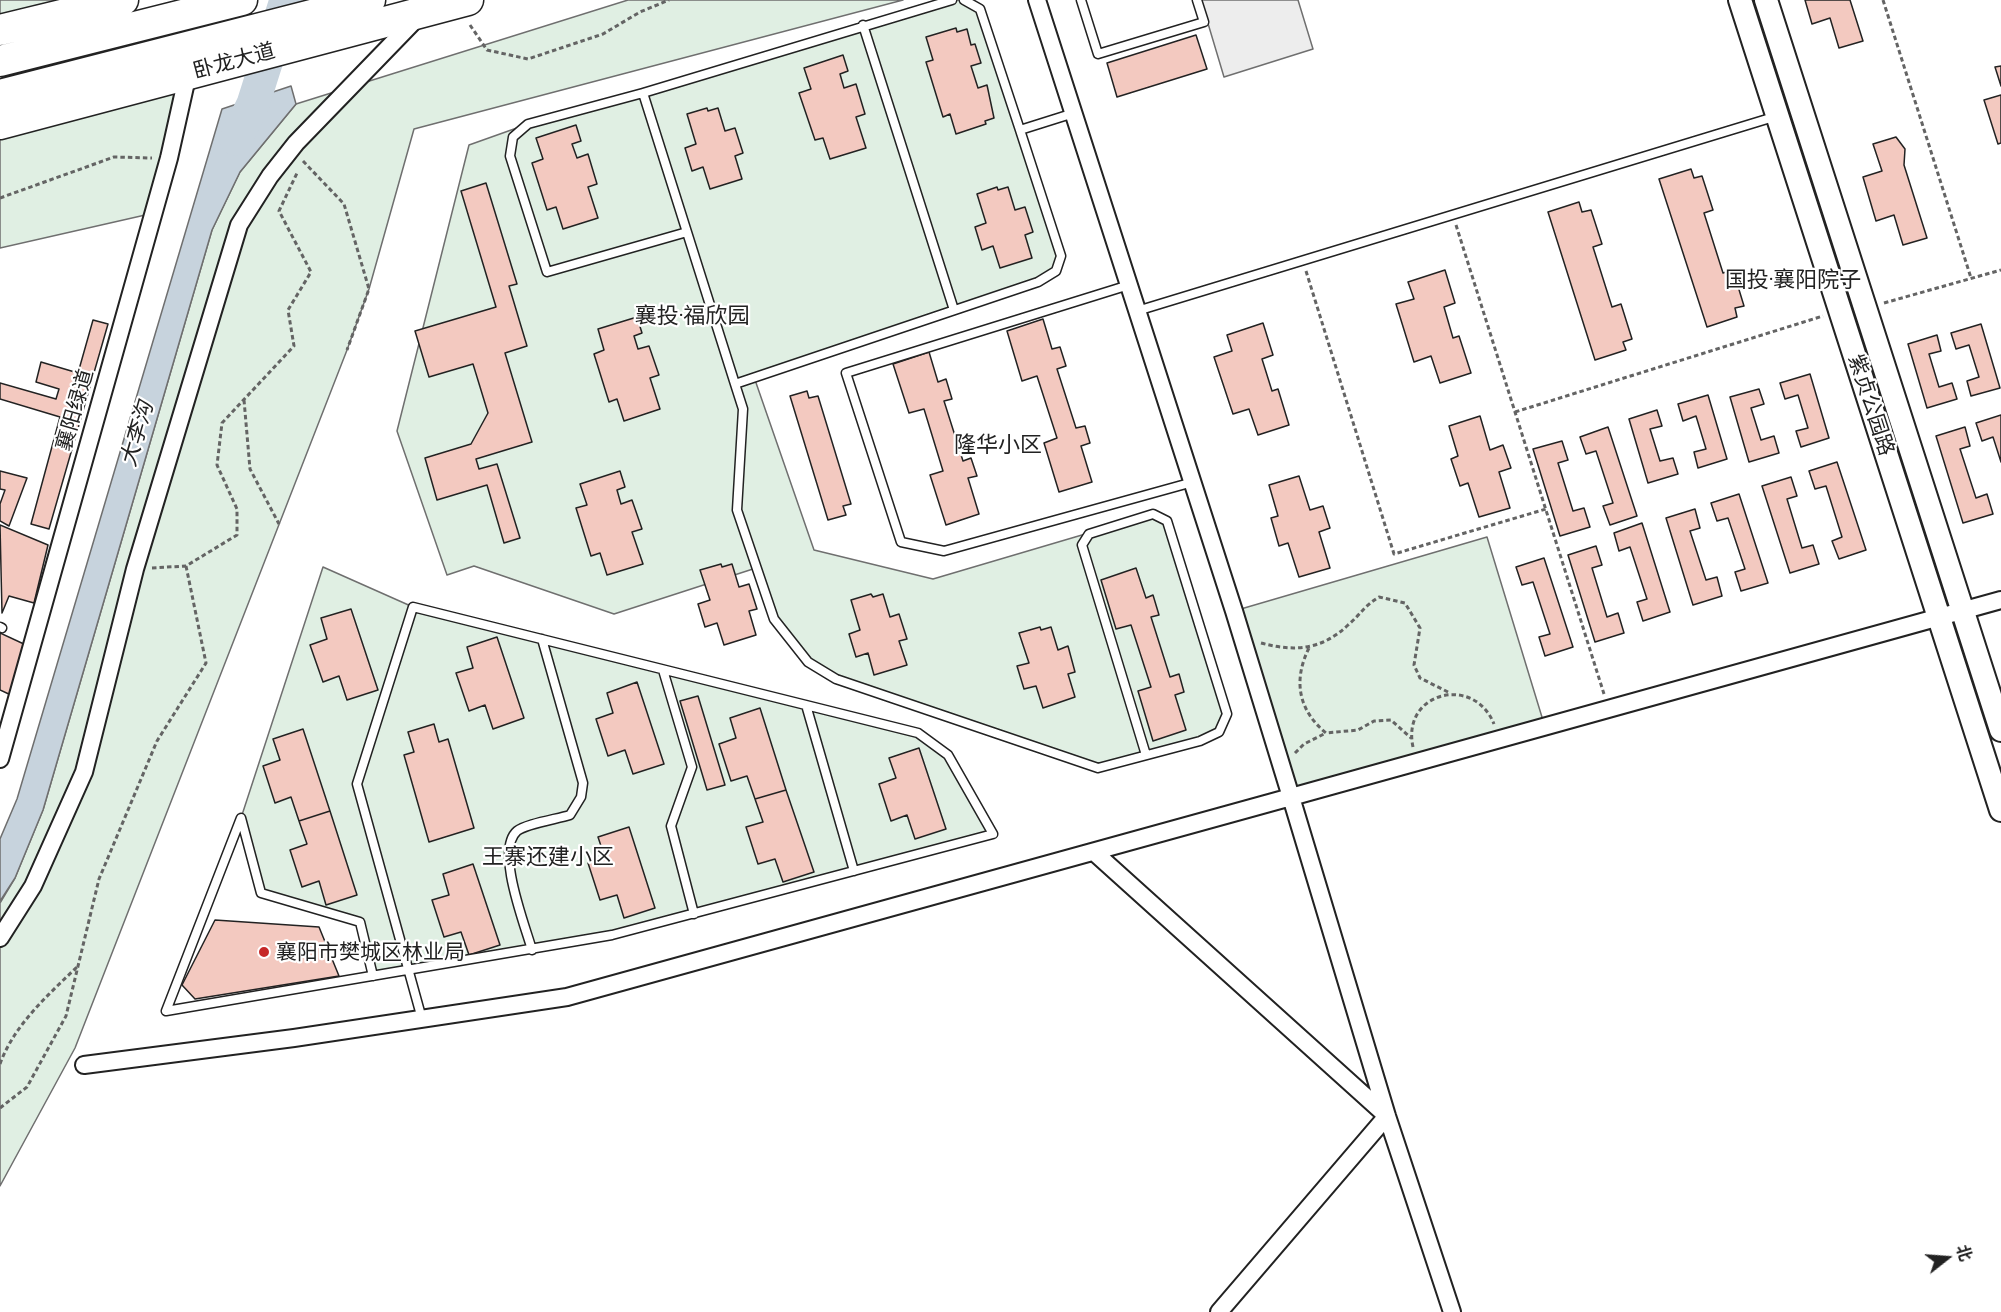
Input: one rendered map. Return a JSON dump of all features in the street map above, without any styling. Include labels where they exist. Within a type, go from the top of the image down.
[{"type":"highway","points":[[0,30],[42,15],[123,0]]},
{"type":"highway","points":[[0,61],[242,0]]},
{"type":"highway","points":[[0,95],[370,0]]},
{"type":"highway","name":"卧龙大道","points":[[0,124],[422,6],[461,2]]},
{"type":"street","points":[[1037,0],[1241,635],[1387,1116],[1452,1312]]},
{"type":"street","name":"紫贞公园路","points":[[1740,0],[2001,810]]},
{"type":"street","name":"紫贞公园路","points":[[1766,0],[2001,730]]},
{"type":"street","points":[[0,938],[33,886],[84,772],[135,569],[239,225],[270,176],[296,143],[422,6]]},
{"type":"street","name":"襄阳绿道","points":[[0,759],[169,159],[188,73]]},
{"type":"street","points":[[84,1065],[567,997],[2001,600]]},
{"type":"street","points":[[1094,852],[1387,1116]]},
{"type":"street","points":[[1219,1312],[1387,1116]]},
{"type":"lane","points":[[687,232],[547,272],[510,156],[513,137],[528,124],[643,93],[952,0]]},
{"type":"lane","points":[[735,384],[1038,282],[1056,271],[1061,256],[980,9],[964,0]]},
{"type":"lane","points":[[1081,0],[1098,54],[1203,22],[1197,0]]},
{"type":"lane","points":[[863,25],[954,310]]},
{"type":"lane","points":[[643,93],[743,409],[737,510],[774,619],[808,662],[836,679],[1098,768],[1200,741],[1219,732],[1227,714],[1167,521],[1153,514],[1089,534],[1082,545],[1146,755]]},
{"type":"lane","points":[[1020,130],[1074,113]]},
{"type":"lane","points":[[1137,311],[1778,116]]},
{"type":"lane","points":[[1129,285],[846,373],[901,542],[944,551],[1192,482]]},
{"type":"lane","points":[[374,976],[360,922],[261,893],[241,818],[166,1011],[281,991],[374,976],[408,970],[532,950],[612,935],[993,834],[948,755],[918,733],[413,608],[357,783],[408,970],[422,1019]]},
{"type":"lane","points":[[532,950],[507,862],[509,841],[518,830],[570,815],[581,797],[583,783],[542,639]]},
{"type":"lane","points":[[663,670],[692,767],[671,826],[694,914]]},
{"type":"lane","points":[[806,705],[854,871]]},
{"type":"path","points":[[461,2],[487,50],[528,59],[603,34],[640,12],[669,0]]},
{"type":"path","points":[[1882,0],[1971,279]]},
{"type":"path","points":[[296,143],[302,161],[344,204],[369,289],[347,350]]},
{"type":"path","points":[[0,198],[114,157],[169,159]]},
{"type":"path","points":[[135,569],[186,566],[237,535],[237,509],[218,465],[222,423],[294,346],[288,310],[311,272],[279,211],[302,161]]},
{"type":"path","points":[[1453,215],[1609,710]]},
{"type":"path","points":[[1303,261],[1394,554],[1546,508]]},
{"type":"path","points":[[1865,309],[2001,270]]},
{"type":"path","points":[[1515,412],[1840,311]]},
{"type":"path","points":[[244,400],[250,469],[279,524]]},
{"type":"path","points":[[0,1108],[27,1087],[66,1016],[99,879],[153,752],[206,663],[186,566]]},
{"type":"path","points":[[1241,635],[1282,649],[1309,648],[1327,642],[1350,624],[1362,608],[1379,597],[1405,603],[1420,628],[1414,665],[1420,678],[1450,693],[1474,700],[1490,716],[1500,740]]},
{"type":"path","points":[[1309,648],[1299,668],[1302,701],[1313,722],[1326,733]]},
{"type":"path","points":[[1416,762],[1411,738],[1415,717],[1430,699],[1450,693]]},
{"type":"path","points":[[1283,773],[1287,761],[1304,744],[1326,733],[1358,730],[1374,721],[1391,720],[1411,738]]},
{"type":"path","points":[[0,1064],[6,1046],[37,1007],[79,965]]},
{"type":"green space","points":[[0,0],[123,0],[0,30]]},
{"type":"green space","points":[[628,0],[903,0],[414,129],[369,289],[347,350],[75,1048],[0,1186],[0,903],[15,878],[43,810],[212,230],[240,172],[296,104]]},
{"type":"green space","points":[[952,0],[964,0],[980,9],[1061,256],[1056,271],[1038,282],[754,377],[814,550],[933,579],[1153,514],[1167,521],[1227,714],[1219,732],[1098,768],[836,679],[808,662],[774,619],[756,568],[614,614],[474,566],[447,575],[397,431],[469,145],[528,124]]},
{"type":"green space","points":[[188,73],[154,213],[0,248],[0,124]]},
{"type":"green space","points":[[1487,537],[1545,727],[1291,797],[1234,611]]},
{"type":"green space","points":[[323,567],[413,607],[918,733],[948,755],[993,834],[612,935],[373,976],[360,922],[261,893],[241,818]]},
{"type":"shaded area","points":[[1201,0],[1298,0],[1313,49],[1224,77]]},
{"type":"water","points":[[291,86],[296,104],[240,172],[212,230],[43,810],[15,878],[0,901],[0,839],[17,799],[222,109]]},
{"type":"building","points":[[1805,0],[1850,0],[1863,41],[1839,48],[1830,18],[1812,24]]},
{"type":"building","points":[[956,28],[957,32],[967,29],[971,45],[975,44],[981,63],[971,66],[978,88],[987,85],[994,118],[985,121],[986,124],[956,134],[950,114],[943,117],[926,62],[933,60],[926,37]]},
{"type":"building","points":[[1196,35],[1207,69],[1117,97],[1107,63]]},
{"type":"building","points":[[843,55],[848,71],[840,74],[844,88],[856,84],[865,114],[856,117],[866,148],[830,159],[823,138],[815,140],[799,93],[811,89],[804,68]]},
{"type":"building","points":[[2001,66],[2001,86],[1995,67]]},
{"type":"building","points":[[2001,95],[2001,143],[1998,144],[1984,100]]},
{"type":"building","points":[[707,108],[708,111],[718,108],[725,131],[735,128],[743,153],[735,156],[742,179],[710,189],[703,167],[692,171],[685,148],[696,144],[687,114]]},
{"type":"building","points":[[576,125],[581,141],[572,144],[577,158],[588,154],[597,184],[588,187],[598,218],[563,229],[556,207],[547,210],[532,163],[543,159],[536,138]]},
{"type":"building","points":[[1896,137],[1905,149],[1904,165],[1927,238],[1903,245],[1894,215],[1876,221],[1863,177],[1882,171],[1873,144]]},
{"type":"building","points":[[1691,169],[1694,178],[1702,176],[1713,210],[1704,213],[1723,273],[1733,270],[1744,306],[1735,308],[1737,317],[1707,327],[1659,179]]},
{"type":"building","points":[[486,183],[517,284],[509,286],[527,346],[505,353],[532,442],[476,459],[479,469],[497,464],[520,538],[504,543],[487,485],[437,500],[425,458],[471,444],[488,413],[473,364],[429,377],[415,331],[496,307],[461,191]]},
{"type":"building","points":[[997,187],[998,190],[1008,187],[1015,210],[1025,207],[1033,232],[1025,235],[1032,258],[1000,268],[993,246],[982,250],[975,227],[986,223],[977,194]]},
{"type":"building","points":[[1579,202],[1582,212],[1591,210],[1602,244],[1593,247],[1612,307],[1621,304],[1632,339],[1623,342],[1626,350],[1595,360],[1548,212]]},
{"type":"building","points":[[1445,270],[1455,303],[1444,307],[1453,338],[1459,336],[1471,373],[1440,383],[1431,356],[1414,362],[1396,304],[1414,299],[1408,282]]},
{"type":"building","points":[[637,317],[642,333],[634,336],[638,349],[649,346],[659,375],[650,378],[660,409],[624,421],[617,399],[609,402],[594,354],[604,350],[598,329]]},
{"type":"building","points":[[1043,319],[1052,349],[1060,347],[1066,366],[1057,369],[1076,428],[1085,426],[1090,443],[1081,446],[1092,482],[1059,492],[1044,443],[1057,438],[1037,376],[1022,381],[1007,331]]},
{"type":"building","points":[[93,320],[108,324],[49,529],[31,524],[60,417],[0,399],[0,383],[56,399],[59,389],[36,382],[41,362],[78,373]]},
{"type":"building","points":[[1263,323],[1273,355],[1262,359],[1272,391],[1278,389],[1289,425],[1258,435],[1249,409],[1233,414],[1214,357],[1232,351],[1227,335]]},
{"type":"building","points":[[1981,324],[2000,388],[1971,396],[1967,381],[1979,377],[1969,345],[1956,349],[1951,333]]},
{"type":"building","points":[[1937,335],[1941,351],[1929,354],[1939,387],[1952,383],[1957,399],[1927,408],[1908,344]]},
{"type":"building","points":[[929,352],[938,382],[946,379],[952,399],[944,401],[963,461],[971,458],[977,476],[968,478],[979,514],[946,525],[930,475],[943,471],[924,409],[909,413],[893,364]]},
{"type":"building","points":[[1810,374],[1829,438],[1801,447],[1796,431],[1808,428],[1798,395],[1785,399],[1780,383]]},
{"type":"building","points":[[1759,389],[1764,404],[1751,408],[1761,440],[1774,436],[1779,453],[1749,462],[1730,397]]},
{"type":"building","points":[[807,391],[809,398],[818,396],[851,504],[843,506],[846,515],[828,520],[790,396]]},
{"type":"building","points":[[1708,395],[1727,459],[1698,468],[1694,452],[1706,449],[1696,416],[1683,421],[1678,404]]},
{"type":"building","points":[[1657,410],[1662,426],[1650,429],[1660,461],[1673,458],[1678,474],[1648,483],[1629,419]]},
{"type":"building","points":[[2001,415],[2001,462],[1993,437],[1982,441],[1976,423]]},
{"type":"building","points":[[1480,416],[1490,450],[1503,445],[1511,468],[1499,472],[1510,508],[1479,517],[1468,483],[1460,486],[1451,459],[1458,456],[1449,426]]},
{"type":"building","points":[[1608,427],[1637,516],[1610,525],[1603,506],[1613,503],[1596,451],[1586,454],[1580,437]]},
{"type":"building","points":[[1965,427],[1970,446],[1960,449],[1976,498],[1987,494],[1993,514],[1963,523],[1936,436]]},
{"type":"building","points":[[1562,441],[1568,460],[1558,463],[1573,511],[1584,508],[1590,527],[1560,536],[1533,449]]},
{"type":"building","points":[[1837,462],[1866,550],[1839,559],[1832,541],[1842,537],[1826,486],[1815,489],[1809,471]]},
{"type":"building","points":[[0,471],[27,478],[9,526],[0,521],[0,504],[5,490],[0,489]]},
{"type":"building","points":[[620,471],[625,487],[617,490],[621,504],[632,500],[642,529],[632,532],[643,564],[607,575],[600,553],[591,556],[576,508],[587,505],[580,484]]},
{"type":"building","points":[[1299,476],[1310,510],[1323,506],[1330,528],[1319,532],[1330,568],[1299,577],[1288,543],[1279,546],[1271,518],[1278,516],[1269,485]]},
{"type":"building","points":[[1791,477],[1797,496],[1787,499],[1802,548],[1813,545],[1819,564],[1790,573],[1762,486]]},
{"type":"building","points":[[1739,494],[1768,583],[1741,591],[1735,572],[1745,569],[1728,518],[1717,521],[1711,503]]},
{"type":"building","points":[[1695,509],[1700,528],[1690,531],[1706,580],[1717,577],[1722,596],[1693,605],[1666,518]]},
{"type":"building","points":[[1642,523],[1670,612],[1643,621],[1637,602],[1647,599],[1630,547],[1619,551],[1614,533]]},
{"type":"building","points":[[0,525],[48,545],[34,603],[9,596],[2,613]]},
{"type":"building","points":[[1596,546],[1602,565],[1592,568],[1607,617],[1618,613],[1624,633],[1595,642],[1568,555]]},
{"type":"building","points":[[1544,558],[1573,647],[1545,656],[1539,637],[1550,634],[1533,582],[1522,585],[1516,567]]},
{"type":"building","points":[[721,564],[722,567],[732,564],[739,587],[749,584],[757,609],[749,611],[756,635],[724,645],[717,623],[705,627],[698,604],[710,600],[700,570]]},
{"type":"building","points":[[1136,568],[1146,598],[1153,595],[1159,615],[1151,617],[1170,677],[1179,674],[1184,692],[1175,695],[1186,730],[1153,741],[1138,691],[1151,687],[1131,625],[1116,629],[1101,580]]},
{"type":"building","points":[[871,594],[873,597],[883,594],[890,617],[899,614],[907,639],[899,641],[907,665],[874,675],[868,653],[856,657],[849,634],[860,630],[851,600]]},
{"type":"building","points":[[351,609],[378,690],[347,700],[339,676],[323,682],[310,645],[327,639],[321,618]]},
{"type":"building","points":[[1040,627],[1041,630],[1051,627],[1058,650],[1068,646],[1075,672],[1068,674],[1075,697],[1043,708],[1036,686],[1024,689],[1017,666],[1029,663],[1019,633]]},
{"type":"building","points":[[0,633],[26,645],[13,696],[0,690]]},
{"type":"building","points":[[497,637],[524,718],[493,729],[485,705],[469,711],[456,673],[473,668],[467,647]]},
{"type":"building","points":[[637,682],[664,764],[633,774],[625,750],[608,756],[596,719],[613,713],[607,693]]},
{"type":"building","points":[[698,696],[725,785],[707,790],[680,701]]},
{"type":"building","points":[[760,708],[786,790],[755,799],[747,776],[731,781],[719,744],[736,738],[730,718]]},
{"type":"building","points":[[434,724],[439,742],[448,739],[474,828],[429,842],[404,755],[414,752],[408,732]]},
{"type":"building","points":[[303,729],[330,811],[299,821],[291,797],[275,803],[263,766],[280,760],[273,739]]},
{"type":"building","points":[[919,748],[946,829],[915,839],[907,815],[891,821],[879,784],[896,778],[889,758]]},
{"type":"building","points":[[786,790],[814,872],[783,882],[775,859],[758,864],[746,827],[763,822],[755,799]]},
{"type":"building","points":[[330,811],[357,895],[326,905],[319,881],[302,887],[290,850],[307,844],[299,821]]},
{"type":"building","points":[[629,827],[655,908],[624,918],[617,895],[600,900],[588,863],[605,858],[598,837]]},
{"type":"building","points":[[473,864],[500,945],[469,955],[461,932],[444,937],[432,900],[449,895],[443,874]]},
{"type":"building","name":"襄阳市樊城区林业局","points":[[215,920],[319,927],[339,976],[195,999],[182,985]]},
{"type":"waterway","name":"大李沟","points":[[236,139],[253,104],[286,0]]},
{"type":"place","name":"襄阳市樊城区林业局","points":[[264,952]]},
{"type":"district","name":"国投·襄阳院子","points":[[1793,280]]},
{"type":"district","name":"襄投·福欣园","points":[[692,316]]},
{"type":"district","name":"隆华小区","points":[[998,445]]},
{"type":"district","name":"王寨还建小区","points":[[548,857]]}]
